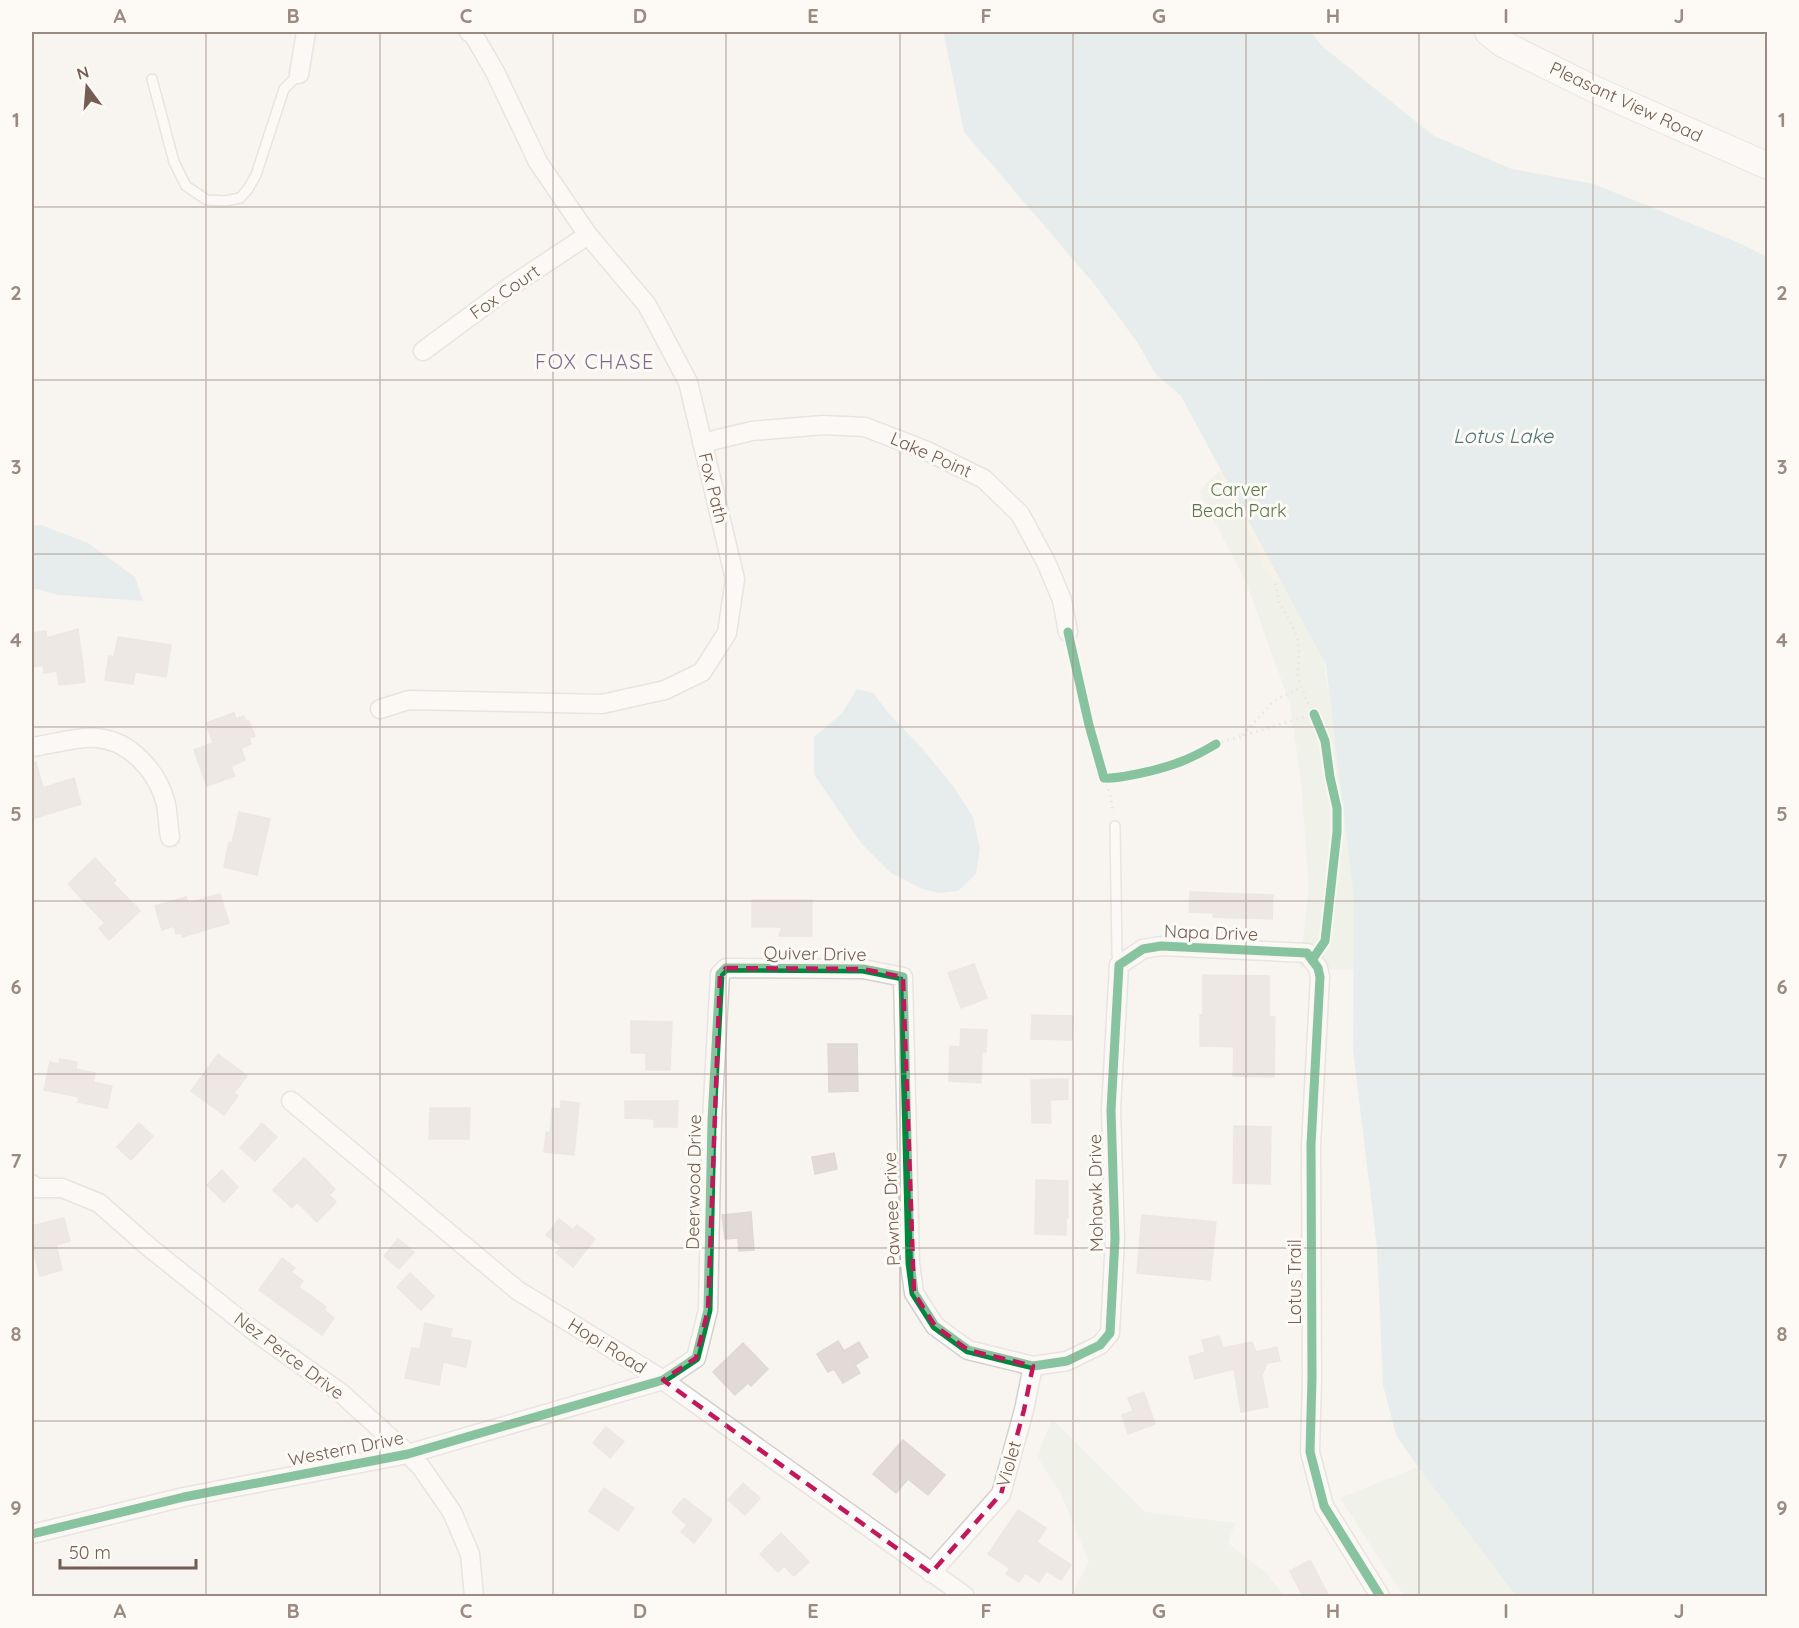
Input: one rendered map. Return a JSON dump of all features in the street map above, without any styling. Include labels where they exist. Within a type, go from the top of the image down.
[{"type":"street","points":[[299,74],[306,32]]},
{"type":"street","name":"Fox Path","points":[[380,709],[409,700],[602,704],[665,690],[702,672],[727,633],[735,579],[688,382],[647,305],[588,235],[538,162],[495,72],[470,32]]},
{"type":"street","name":"Pleasant View Road","points":[[1488,32],[1503,44],[1598,91],[1767,166]]},
{"type":"street","name":"Fox Court","points":[[423,351],[511,286],[588,235]]},
{"type":"street","name":"Lake Point","points":[[702,443],[752,431],[823,425],[865,427],[927,451],[984,479],[1020,514],[1046,562],[1062,600],[1068,632]]},
{"type":"street","points":[[32,747],[93,737],[111,740],[126,746],[143,762],[156,782],[166,803],[170,837]]},
{"type":"street","name":"Napa Drive","points":[[1119,965],[1143,949],[1161,946],[1307,953]]},
{"type":"street","name":"Lotus Trail","points":[[1307,953],[1318,968],[1320,977],[1311,1144],[1310,1452],[1324,1506],[1380,1596]]},
{"type":"street","name":"Mohawk Drive","points":[[1033,1366],[1066,1361],[1100,1346],[1110,1334],[1115,1239],[1111,1110],[1119,965]]},
{"type":"street","name":"Quiver Drive","points":[[726,968],[863,969],[903,977]]},
{"type":"street","name":"Deerwood Drive","points":[[663,1380],[696,1358],[708,1310],[712,1120],[720,974],[726,968]]},
{"type":"street","name":"Pawnee Drive","points":[[903,977],[910,1263],[914,1293],[935,1326],[968,1350],[1033,1366]]},
{"type":"street","name":"Hopi Road","points":[[291,1101],[517,1290],[663,1380],[965,1596]]},
{"type":"street","name":"Nez Perce Drive","points":[[32,1187],[62,1188],[99,1203],[149,1247],[254,1331],[341,1393],[408,1454],[421,1467],[452,1512],[470,1554],[474,1596]]},
{"type":"street","name":"Violet","points":[[931,1573],[1001,1494],[1024,1410],[1033,1366]]},
{"type":"street","name":"Western Drive","points":[[32,1534],[184,1497],[408,1454],[663,1380]]},
{"type":"lane","points":[[152,79],[174,162],[186,186],[207,200],[225,201],[240,198],[252,182],[284,89],[299,74]]},
{"type":"lane","points":[[1115,826],[1119,965]]},
{"type":"path","points":[[1212,746],[1240,736],[1316,718],[1298,677],[1298,636],[1279,602],[1275,580]]},
{"type":"path","points":[[1240,736],[1274,701],[1302,686]]},
{"type":"path","points":[[1106,775],[1115,826]]},
{"type":"highlighted area","points":[[726,968],[863,969],[903,977],[914,1293],[935,1326],[968,1350],[1033,1366],[1024,1410],[1001,1494],[931,1573],[663,1380],[696,1358],[708,1310],[720,974]]},
{"type":"green space","name":"Carver Beach Park","points":[[1234,460],[1320,640],[1332,712],[1354,899],[1354,970],[1300,968],[1309,888],[1301,781],[1290,704],[1246,582],[1199,492],[1209,480]]},
{"type":"green space","points":[[1052,1419],[1145,1512],[1235,1523],[1228,1543],[1267,1574],[1284,1596],[1071,1596],[1089,1562],[1062,1496],[1037,1456]]},
{"type":"green space","points":[[1418,1467],[1516,1596],[1404,1596],[1340,1498]]},
{"type":"sand","points":[[1234,460],[1292,584],[1275,580],[1267,574],[1219,473]]},
{"type":"water","name":"Lotus Lake","points":[[945,32],[1311,32],[1322,46],[1434,136],[1512,169],[1594,184],[1739,243],[1767,257],[1767,1596],[1516,1596],[1396,1435],[1383,1385],[1377,1248],[1353,1050],[1354,899],[1326,665],[1181,396],[1155,373],[1137,342],[1095,285],[964,132]]},
{"type":"water","points":[[41,525],[88,543],[135,577],[143,601],[59,595],[32,588],[32,526]]},
{"type":"water","points":[[857,689],[873,693],[953,786],[973,817],[980,849],[976,874],[958,891],[938,893],[920,888],[891,873],[861,843],[814,774],[814,737],[842,713]]},
{"type":"building","points":[[78,629],[85,682],[59,685],[57,671],[44,673],[43,665],[32,667],[32,633],[46,631],[47,638]]},
{"type":"building","points":[[118,637],[171,645],[166,677],[135,672],[133,684],[105,680],[109,656],[114,657]]},
{"type":"building","points":[[234,713],[236,719],[244,716],[246,721],[249,721],[255,736],[249,738],[251,744],[241,748],[245,760],[231,766],[235,776],[207,786],[194,750],[213,743],[206,723]]},
{"type":"building","points":[[36,762],[43,788],[74,778],[81,804],[32,819],[32,763]]},
{"type":"building","points":[[239,812],[270,819],[257,875],[224,867]]},
{"type":"building","points":[[95,858],[116,880],[113,883],[140,911],[109,940],[99,928],[105,923],[68,884]]},
{"type":"building","points":[[1190,892],[1273,895],[1272,919],[1213,917],[1214,913],[1189,912]]},
{"type":"building","points":[[220,894],[229,923],[182,937],[181,933],[176,934],[174,926],[162,930],[155,906],[186,897],[188,903]]},
{"type":"building","points":[[752,900],[812,900],[812,936],[779,936],[782,927],[752,927]]},
{"type":"building","points":[[974,964],[987,998],[961,1008],[948,973]]},
{"type":"building","points":[[1203,975],[1269,976],[1269,1016],[1275,1017],[1274,1077],[1233,1076],[1234,1047],[1200,1046]]},
{"type":"building","points":[[1032,1015],[1073,1016],[1072,1040],[1031,1039]]},
{"type":"building","points":[[631,1021],[672,1022],[670,1070],[646,1070],[646,1053],[631,1053]]},
{"type":"building","points":[[961,1029],[987,1030],[986,1052],[982,1052],[981,1083],[949,1081],[950,1046],[960,1047]]},
{"type":"building","points":[[828,1044],[857,1044],[858,1091],[829,1092]]},
{"type":"building","points":[[218,1054],[247,1076],[234,1093],[238,1096],[224,1115],[191,1091]]},
{"type":"building","points":[[60,1059],[77,1062],[76,1069],[95,1073],[93,1082],[112,1086],[107,1108],[78,1102],[79,1097],[44,1090],[50,1062],[59,1064]]},
{"type":"building","points":[[1068,1079],[1068,1099],[1050,1100],[1051,1123],[1032,1123],[1031,1080]]},
{"type":"building","points":[[561,1101],[579,1103],[574,1155],[544,1152],[546,1132],[550,1133],[552,1108],[561,1109]]},
{"type":"building","points":[[625,1101],[678,1101],[677,1127],[654,1127],[654,1119],[625,1118]]},
{"type":"building","points":[[430,1108],[470,1108],[469,1139],[429,1139]]},
{"type":"building","points":[[139,1123],[153,1136],[131,1160],[117,1147]]},
{"type":"building","points":[[262,1123],[277,1137],[255,1161],[240,1148]]},
{"type":"building","points":[[1234,1126],[1271,1127],[1270,1184],[1233,1183]]},
{"type":"building","points":[[834,1153],[837,1169],[815,1174],[812,1157]]},
{"type":"building","points":[[304,1158],[335,1189],[329,1195],[336,1202],[317,1222],[297,1202],[292,1208],[273,1190]]},
{"type":"building","points":[[222,1170],[238,1187],[224,1202],[207,1185]]},
{"type":"building","points":[[1036,1180],[1068,1181],[1066,1235],[1035,1234]]},
{"type":"building","points":[[751,1212],[754,1250],[739,1251],[738,1238],[725,1239],[722,1215]]},
{"type":"building","points":[[1142,1215],[1216,1222],[1210,1280],[1137,1273]]},
{"type":"building","points":[[64,1218],[70,1241],[56,1245],[62,1270],[40,1276],[32,1245],[32,1226]]},
{"type":"building","points":[[559,1219],[573,1230],[577,1225],[595,1239],[573,1267],[556,1253],[562,1247],[546,1235]]},
{"type":"building","points":[[398,1239],[414,1252],[399,1269],[384,1256]]},
{"type":"building","points":[[282,1258],[295,1268],[291,1272],[303,1281],[299,1287],[326,1307],[324,1310],[334,1318],[322,1335],[259,1290]]},
{"type":"building","points":[[410,1273],[434,1296],[421,1310],[397,1287]]},
{"type":"building","points":[[425,1323],[452,1329],[450,1337],[471,1341],[466,1367],[443,1362],[439,1385],[405,1378],[412,1348],[420,1349]]},
{"type":"building","points":[[1219,1336],[1223,1348],[1252,1342],[1256,1352],[1277,1347],[1280,1361],[1267,1363],[1262,1375],[1268,1407],[1241,1412],[1234,1369],[1195,1379],[1189,1357],[1205,1352],[1202,1340]]},
{"type":"building","points":[[838,1341],[844,1351],[859,1342],[868,1357],[855,1365],[860,1373],[843,1383],[834,1369],[828,1372],[817,1354]]},
{"type":"building","points":[[743,1343],[768,1369],[751,1386],[748,1383],[735,1395],[713,1372]]},
{"type":"building","points":[[1144,1392],[1155,1424],[1128,1434],[1122,1415],[1133,1411],[1128,1398]]},
{"type":"building","points":[[606,1427],[624,1441],[610,1458],[593,1443]]},
{"type":"building","points":[[903,1440],[945,1475],[928,1495],[908,1479],[896,1493],[873,1474]]},
{"type":"building","points":[[743,1483],[760,1498],[745,1515],[728,1500]]},
{"type":"building","points":[[604,1488],[634,1508],[618,1531],[589,1511]]},
{"type":"building","points":[[684,1498],[712,1520],[694,1543],[681,1532],[687,1525],[672,1512]]},
{"type":"building","points":[[1018,1510],[1046,1528],[1037,1542],[1071,1565],[1061,1580],[1047,1571],[1039,1582],[1025,1573],[1019,1582],[1006,1574],[1010,1568],[988,1554]]},
{"type":"building","points":[[781,1533],[809,1562],[794,1576],[784,1566],[778,1572],[760,1554]]},
{"type":"building","points":[[1310,1560],[1329,1596],[1303,1596],[1290,1571]]},
{"type":"cycle path","points":[[1068,632],[1089,725],[1104,778],[1148,772],[1168,766],[1197,755],[1216,744]]},
{"type":"cycle path","points":[[1312,960],[1325,941],[1337,832],[1337,808],[1325,741],[1314,714]]},
{"type":"cycle path","points":[[32,1534],[184,1497],[408,1454],[663,1380],[696,1358],[708,1310],[712,1120],[720,974],[726,968],[863,969],[903,977],[910,1263],[914,1293],[935,1326],[968,1350],[1033,1366],[1067,1361],[1100,1345],[1110,1333],[1115,1239],[1111,1110],[1119,965],[1143,949],[1161,946],[1307,953],[1318,968],[1320,977],[1311,1145],[1310,1452],[1324,1506],[1380,1596]]},
{"type":"district","name":"FOX CHASE","points":[[595,362]]}]
